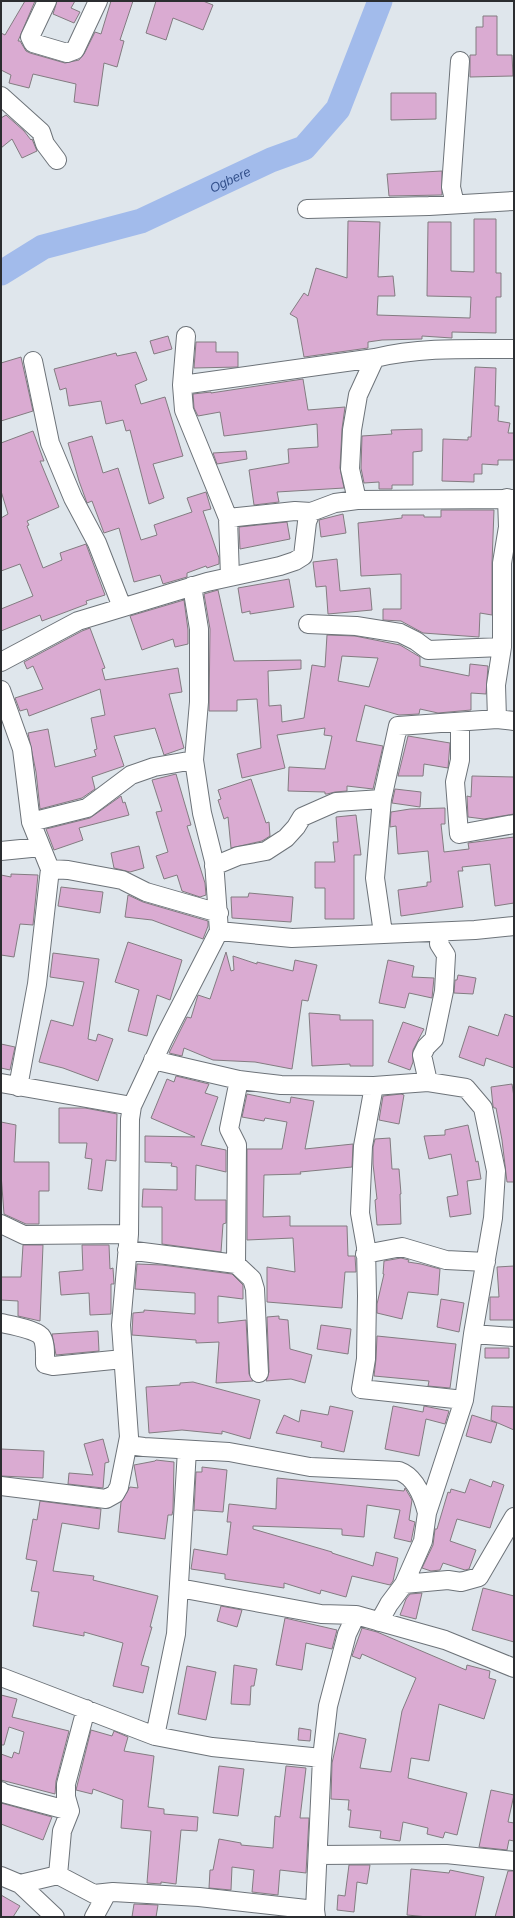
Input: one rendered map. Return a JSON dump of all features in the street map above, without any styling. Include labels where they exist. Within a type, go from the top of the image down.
[{"type":"street","points":[[47,1],[30,36],[33,43],[67,53],[74,50],[98,1]]},
{"type":"street","points":[[454,204],[451,187],[460,61]]},
{"type":"street","points":[[1,96],[41,132],[45,144],[57,160]]},
{"type":"street","points":[[307,209],[514,201]]},
{"type":"street","points":[[186,336],[182,385],[184,410],[228,518],[230,577]]},
{"type":"street","points":[[182,385],[375,358],[391,354],[448,349],[514,349]]},
{"type":"street","points":[[357,500],[350,469],[352,430],[358,395],[375,358]]},
{"type":"street","points":[[33,361],[50,443],[73,498],[97,543],[122,607]]},
{"type":"street","points":[[228,518],[295,510],[311,512],[335,503],[357,500],[511,498],[502,563],[502,647],[496,684],[505,720],[398,726],[382,799],[376,878],[383,933]]},
{"type":"street","points":[[1,662],[78,621],[192,586],[280,566],[295,561],[303,556],[307,522],[311,512]]},
{"type":"street","points":[[1,1486],[106,1499],[115,1494],[119,1487],[128,1444],[121,1325],[128,1242],[131,1174],[129,1144],[132,1106],[153,1060],[219,931],[219,913],[214,866],[202,813],[194,760],[199,702],[199,628],[192,586]]},
{"type":"street","points":[[308,624],[356,626],[400,633],[428,650],[502,647]]},
{"type":"street","points":[[1,690],[22,749],[31,822],[50,869],[37,984],[9,1085],[132,1106]]},
{"type":"street","points":[[460,723],[460,760],[455,782],[459,834],[514,824]]},
{"type":"street","points":[[31,822],[87,808],[104,793],[131,775],[154,767],[194,760]]},
{"type":"street","points":[[214,866],[238,856],[266,851],[286,838],[296,827],[302,817],[336,802],[382,799]]},
{"type":"street","points":[[1,851],[41,847]]},
{"type":"street","points":[[50,869],[68,870],[122,880],[146,892],[219,913]]},
{"type":"street","points":[[219,931],[292,938],[383,933],[440,932],[514,926]]},
{"type":"street","points":[[428,1082],[422,1055],[426,1047],[434,1039],[444,991],[446,955],[439,944],[440,932]]},
{"type":"street","points":[[153,1060],[239,1080],[281,1086],[374,1086],[428,1082],[466,1088],[483,1108],[496,1171],[493,1218],[473,1334],[464,1400],[427,1513],[423,1541],[404,1584],[389,1604],[379,1622]]},
{"type":"street","points":[[236,1264],[237,1145],[230,1129],[239,1080]]},
{"type":"street","points":[[374,1086],[363,1146],[360,1213],[366,1247],[367,1296],[366,1359],[361,1389],[464,1400]]},
{"type":"street","points":[[1,1224],[24,1235],[128,1242],[236,1264],[252,1279],[255,1289],[259,1373]]},
{"type":"street","points":[[365,1254],[402,1247],[446,1260],[486,1262]]},
{"type":"street","points":[[1,1323],[33,1331],[41,1336],[45,1364],[53,1366],[123,1359]]},
{"type":"street","points":[[473,1334],[514,1337]]},
{"type":"street","points":[[128,1444],[144,1447],[229,1452],[293,1462],[310,1467],[399,1471],[408,1474],[423,1497],[427,1513]]},
{"type":"street","points":[[155,1736],[176,1634],[187,1450]]},
{"type":"street","points":[[404,1584],[448,1580],[461,1582],[479,1577],[514,1517]]},
{"type":"street","points":[[179,1588],[321,1614],[356,1615],[445,1640],[514,1668]]},
{"type":"street","points":[[20,1884],[58,1875],[94,1894],[107,1893],[199,1897],[316,1913],[322,1758],[328,1706],[347,1634],[356,1615]]},
{"type":"street","points":[[1,1677],[155,1736],[212,1747],[322,1758]]},
{"type":"street","points":[[58,1875],[62,1831],[70,1811],[66,1797],[66,1784],[86,1709]]},
{"type":"street","points":[[2,1794],[70,1811]]},
{"type":"street","points":[[318,1855],[446,1854],[514,1861]]},
{"type":"street","points":[[1,1876],[20,1884],[55,1917]]},
{"type":"street","points":[[94,1917],[107,1893]]},
{"type":"building","points":[[25,1],[35,1],[18,41],[20,41],[26,51],[30,53],[65,63],[79,60],[84,54],[95,32],[101,34],[111,1],[133,1],[120,40],[124,41],[117,67],[104,63],[98,106],[74,102],[76,84],[33,74],[29,88],[9,83],[11,75],[1,70],[1,33],[5,35]]},
{"type":"building","points":[[57,1],[75,1],[71,8],[80,12],[74,23],[53,14]]},
{"type":"building","points":[[156,1],[203,1],[213,5],[203,30],[173,18],[166,40],[146,33]]},
{"type":"building","points":[[483,16],[497,16],[497,55],[512,55],[513,76],[470,77],[470,55],[476,55],[476,27],[483,27]]},
{"type":"building","points":[[391,93],[436,93],[436,119],[391,120]]},
{"type":"building","points":[[6,115],[24,131],[31,140],[32,139],[37,151],[22,158],[12,139],[1,148],[1,118]]},
{"type":"building","points":[[442,171],[442,195],[389,196],[387,174]]},
{"type":"building","points":[[474,219],[496,219],[496,273],[501,273],[501,297],[496,297],[496,333],[452,332],[452,338],[422,336],[422,339],[382,340],[368,342],[368,348],[304,357],[297,318],[290,314],[304,293],[308,296],[316,268],[347,278],[348,221],[380,222],[378,277],[393,276],[395,296],[378,296],[377,315],[470,318],[471,297],[427,296],[428,222],[451,222],[451,271],[474,272]]},
{"type":"building","points":[[168,336],[172,349],[154,354],[150,341]]},
{"type":"building","points":[[196,342],[216,342],[216,352],[238,352],[238,367],[194,368]]},
{"type":"building","points":[[136,352],[147,380],[135,385],[141,404],[165,397],[183,456],[153,464],[164,498],[149,504],[130,430],[126,431],[123,420],[106,424],[101,401],[69,406],[66,388],[60,390],[54,369],[116,353],[117,356]]},
{"type":"building","points":[[21,357],[33,411],[1,421],[1,363]]},
{"type":"building","points":[[475,367],[496,368],[495,406],[499,406],[498,421],[510,423],[508,433],[514,433],[514,460],[498,460],[498,465],[482,464],[482,474],[474,474],[474,482],[442,481],[443,439],[468,440],[468,437],[471,437]]},
{"type":"building","points":[[303,379],[308,410],[345,407],[340,468],[344,488],[277,492],[279,502],[254,505],[249,470],[289,463],[288,449],[318,447],[317,424],[224,436],[220,412],[198,416],[194,408],[193,394],[211,393]]},
{"type":"building","points":[[422,429],[422,451],[413,452],[413,485],[392,485],[392,489],[379,489],[379,482],[364,483],[361,468],[362,436],[392,434],[391,430]]},
{"type":"building","points":[[33,431],[44,461],[40,461],[59,507],[27,521],[29,525],[27,526],[43,568],[62,560],[60,553],[86,544],[105,595],[86,601],[87,604],[42,621],[40,615],[1,631],[1,609],[33,596],[20,564],[1,571],[1,518],[8,514],[1,491],[1,443]]},
{"type":"building","points":[[92,436],[103,473],[118,468],[141,540],[157,535],[154,525],[192,512],[187,498],[206,492],[211,509],[203,511],[219,558],[219,564],[207,568],[206,566],[187,573],[187,577],[163,584],[160,575],[134,582],[119,528],[104,533],[92,501],[87,503],[68,443]]},
{"type":"building","points":[[246,451],[247,459],[217,464],[213,453]]},
{"type":"building","points":[[441,510],[494,510],[492,615],[480,613],[479,637],[423,633],[401,621],[383,620],[383,609],[401,609],[401,574],[361,576],[358,523],[402,518],[402,515],[441,517]]},
{"type":"building","points":[[343,514],[346,533],[321,537],[319,520]]},
{"type":"building","points":[[287,522],[290,539],[240,549],[239,527]]},
{"type":"building","points":[[337,559],[340,591],[370,588],[372,610],[328,614],[326,586],[316,587],[313,562]]},
{"type":"building","points":[[289,579],[294,607],[250,614],[250,611],[242,613],[238,588]]},
{"type":"building","points":[[218,590],[234,661],[301,660],[301,669],[268,671],[269,706],[281,705],[282,722],[304,718],[312,665],[325,667],[327,635],[355,636],[400,645],[420,657],[420,666],[469,676],[470,664],[488,666],[486,694],[471,693],[471,710],[438,713],[420,709],[419,714],[399,715],[365,705],[356,741],[383,746],[373,789],[347,786],[347,791],[327,794],[325,794],[325,792],[288,791],[289,767],[325,769],[332,736],[324,735],[325,728],[277,735],[285,768],[242,778],[237,754],[261,748],[257,699],[237,700],[237,711],[209,711],[210,629],[204,594]],"holes":[[[342,656],[378,658],[369,687],[338,681]]]},
{"type":"building","points":[[184,600],[188,630],[188,644],[175,647],[173,639],[142,650],[130,616]]},
{"type":"building","points":[[90,628],[105,668],[102,669],[105,680],[178,668],[182,692],[169,694],[184,748],[164,755],[155,728],[114,736],[124,766],[92,777],[95,789],[82,798],[40,809],[36,772],[28,733],[48,729],[55,767],[96,756],[94,750],[97,749],[91,718],[105,715],[100,689],[29,716],[27,709],[20,711],[15,698],[43,689],[33,666],[27,669],[24,662]]},
{"type":"building","points":[[408,736],[450,743],[448,768],[424,764],[423,776],[398,776]]},
{"type":"building","points":[[176,774],[191,825],[187,826],[205,883],[206,895],[200,897],[182,891],[177,875],[164,879],[156,856],[168,852],[156,812],[162,811],[152,780]]},
{"type":"building","points":[[472,776],[514,777],[514,814],[484,819],[468,817],[467,796],[471,797]]},
{"type":"building","points":[[251,779],[266,823],[269,822],[270,836],[262,841],[231,848],[228,817],[224,819],[218,800],[221,799],[218,790]]},
{"type":"building","points":[[395,789],[421,792],[420,807],[392,803]]},
{"type":"building","points":[[121,796],[123,803],[125,802],[129,815],[79,828],[83,840],[54,850],[46,829],[90,818]]},
{"type":"building","points":[[445,808],[445,824],[441,824],[444,852],[469,849],[468,843],[514,837],[514,903],[495,906],[490,864],[462,867],[463,871],[458,871],[463,907],[401,916],[398,890],[427,886],[427,882],[431,882],[428,851],[398,854],[396,826],[390,827],[391,812],[410,809]]},
{"type":"building","points":[[356,815],[361,855],[354,855],[354,919],[325,919],[325,888],[315,888],[315,862],[335,862],[333,842],[338,842],[336,817]]},
{"type":"building","points":[[139,846],[144,868],[130,872],[114,868],[111,853]]},
{"type":"building","points":[[11,874],[38,875],[33,925],[20,924],[14,957],[1,955],[1,875],[11,877]]},
{"type":"building","points":[[61,887],[103,892],[100,913],[58,906]]},
{"type":"building","points":[[249,893],[293,897],[291,922],[232,918],[231,897],[248,897]]},
{"type":"building","points":[[128,895],[143,902],[208,921],[208,926],[203,939],[152,920],[125,917]]},
{"type":"building","points":[[128,942],[182,960],[170,1000],[157,995],[147,1036],[128,1031],[139,990],[115,982]]},
{"type":"building","points":[[226,952],[231,971],[234,970],[233,956],[257,964],[257,962],[293,971],[295,960],[317,965],[308,1001],[302,1000],[292,1069],[255,1062],[213,1060],[184,1048],[182,1056],[169,1053],[187,1017],[191,1018],[198,995],[210,999]]},
{"type":"building","points":[[53,953],[99,959],[88,1039],[96,1041],[98,1034],[113,1039],[98,1081],[63,1068],[39,1062],[51,1020],[73,1026],[84,982],[50,977]]},
{"type":"building","points":[[388,960],[414,966],[412,977],[434,978],[432,998],[409,993],[405,1008],[379,1003]]},
{"type":"building","points":[[458,975],[476,978],[473,994],[454,993],[455,980],[457,980]]},
{"type":"building","points":[[309,1013],[340,1015],[340,1020],[373,1020],[373,1066],[350,1066],[350,1064],[312,1066]]},
{"type":"building","points":[[505,1014],[514,1017],[514,1068],[486,1058],[484,1066],[459,1057],[469,1026],[498,1036]]},
{"type":"building","points":[[403,1022],[424,1029],[413,1050],[413,1062],[410,1070],[388,1062]]},
{"type":"building","points":[[1,1044],[15,1047],[10,1070],[1,1068]]},
{"type":"building","points":[[176,1076],[209,1084],[205,1093],[218,1097],[201,1145],[226,1150],[226,1172],[196,1165],[195,1200],[226,1200],[226,1223],[223,1224],[221,1252],[162,1244],[162,1207],[142,1207],[143,1189],[177,1190],[177,1167],[171,1166],[172,1163],[145,1162],[145,1136],[195,1137],[151,1118],[167,1079],[174,1082]]},
{"type":"building","points":[[512,1084],[514,1097],[514,1182],[507,1182],[502,1140],[496,1108],[493,1106],[491,1087]]},
{"type":"building","points":[[247,1094],[290,1103],[291,1097],[314,1101],[305,1149],[353,1144],[352,1167],[300,1172],[301,1174],[264,1175],[263,1217],[290,1216],[290,1226],[347,1226],[348,1256],[355,1256],[356,1272],[345,1272],[342,1308],[267,1302],[267,1267],[295,1272],[293,1238],[247,1240],[247,1149],[282,1149],[287,1122],[265,1118],[264,1121],[242,1117]]},
{"type":"building","points":[[404,1095],[399,1124],[379,1120],[383,1096]]},
{"type":"building","points":[[59,1108],[85,1108],[117,1114],[116,1161],[106,1160],[102,1191],[88,1189],[92,1159],[85,1158],[87,1143],[59,1143]]},
{"type":"building","points":[[1,1122],[16,1125],[14,1162],[49,1162],[49,1191],[39,1191],[39,1224],[26,1224],[4,1214],[1,1174]]},
{"type":"building","points":[[468,1125],[476,1162],[478,1161],[481,1179],[467,1181],[471,1214],[450,1217],[447,1197],[458,1195],[451,1154],[429,1159],[424,1136],[445,1135],[445,1130]]},
{"type":"building","points":[[390,1138],[392,1169],[399,1169],[401,1224],[377,1225],[375,1200],[377,1199],[373,1164],[373,1147],[375,1139]]},
{"type":"building","points":[[23,1245],[43,1245],[40,1321],[18,1316],[18,1301],[1,1300],[1,1277],[21,1277]]},
{"type":"building","points":[[82,1245],[109,1245],[110,1269],[113,1268],[114,1284],[111,1284],[111,1314],[90,1315],[89,1293],[61,1295],[59,1272],[83,1270]]},
{"type":"building","points":[[401,1258],[409,1260],[408,1262],[440,1269],[438,1295],[408,1292],[402,1319],[377,1313],[377,1304],[384,1274],[384,1261]]},
{"type":"building","points":[[137,1264],[162,1265],[232,1274],[243,1285],[243,1299],[218,1296],[218,1323],[246,1320],[249,1374],[253,1381],[216,1383],[219,1342],[196,1343],[196,1340],[132,1335],[133,1313],[144,1312],[144,1310],[195,1314],[195,1293],[135,1289]]},
{"type":"building","points":[[514,1266],[514,1320],[490,1320],[490,1297],[499,1297],[497,1267]]},
{"type":"building","points":[[441,1299],[464,1303],[459,1332],[437,1327]]},
{"type":"building","points":[[279,1316],[279,1319],[288,1320],[290,1349],[312,1355],[305,1383],[291,1379],[266,1381],[269,1372],[267,1317]]},
{"type":"building","points":[[321,1325],[351,1329],[348,1354],[317,1349]]},
{"type":"building","points":[[98,1331],[99,1351],[56,1355],[52,1334]]},
{"type":"building","points":[[377,1336],[456,1344],[450,1388],[428,1386],[429,1381],[374,1376]]},
{"type":"building","points":[[485,1348],[509,1348],[509,1358],[485,1358]]},
{"type":"building","points":[[193,1382],[260,1400],[250,1439],[222,1431],[222,1434],[182,1430],[149,1433],[146,1387],[180,1385],[180,1383]]},
{"type":"building","points":[[330,1406],[353,1411],[344,1452],[321,1447],[322,1442],[276,1433],[284,1415],[299,1422],[301,1410],[328,1415]]},
{"type":"building","points":[[393,1406],[423,1412],[424,1406],[449,1411],[445,1424],[426,1419],[419,1456],[385,1449]]},
{"type":"building","points":[[492,1406],[514,1407],[514,1430],[491,1420]]},
{"type":"building","points":[[472,1415],[497,1423],[491,1443],[466,1436]]},
{"type":"building","points":[[103,1439],[109,1462],[105,1463],[103,1488],[68,1484],[69,1473],[93,1475],[84,1444]]},
{"type":"building","points":[[1,1449],[44,1451],[43,1478],[1,1476]]},
{"type":"building","points":[[156,1460],[174,1462],[173,1510],[172,1515],[168,1515],[165,1539],[118,1532],[121,1502],[130,1487],[138,1488],[134,1465]]},
{"type":"building","points":[[202,1467],[227,1470],[223,1512],[194,1511],[196,1472],[202,1472]]},
{"type":"building","points":[[277,1478],[404,1491],[405,1488],[412,1500],[409,1520],[415,1522],[411,1542],[394,1538],[400,1510],[367,1505],[364,1537],[342,1535],[342,1529],[253,1526],[253,1529],[332,1552],[373,1566],[376,1552],[398,1558],[393,1581],[390,1585],[352,1576],[346,1597],[321,1590],[320,1594],[284,1583],[284,1588],[225,1579],[225,1574],[191,1569],[194,1549],[227,1555],[231,1522],[227,1522],[229,1504],[276,1509]]},
{"type":"building","points":[[470,1479],[491,1487],[493,1481],[504,1485],[490,1528],[457,1519],[450,1541],[476,1550],[469,1569],[465,1570],[443,1563],[440,1570],[431,1571],[422,1568],[433,1545],[435,1529],[437,1529],[448,1492],[450,1493],[451,1489],[465,1493]]},
{"type":"building","points":[[40,1501],[101,1509],[99,1529],[62,1523],[53,1571],[94,1576],[93,1580],[158,1596],[150,1627],[152,1627],[141,1665],[149,1667],[143,1693],[113,1686],[123,1643],[84,1632],[84,1636],[33,1626],[39,1592],[31,1591],[37,1561],[26,1559],[33,1519],[37,1520]]},
{"type":"building","points":[[483,1588],[514,1596],[514,1642],[472,1630]]},
{"type":"building","points":[[422,1593],[416,1619],[400,1615],[406,1599],[410,1594]]},
{"type":"building","points":[[221,1606],[242,1610],[237,1627],[217,1621]]},
{"type":"building","points":[[285,1618],[337,1630],[332,1649],[306,1643],[302,1670],[276,1665]]},
{"type":"building","points":[[362,1628],[377,1632],[466,1670],[467,1665],[490,1671],[489,1678],[496,1680],[484,1719],[439,1704],[429,1761],[411,1758],[408,1778],[467,1793],[457,1835],[445,1832],[443,1838],[427,1834],[428,1828],[403,1822],[400,1841],[380,1838],[381,1831],[349,1827],[351,1810],[348,1810],[349,1800],[331,1799],[332,1763],[339,1733],[366,1739],[360,1768],[391,1772],[402,1711],[416,1678],[362,1654],[360,1659],[352,1656]]},
{"type":"building","points":[[234,1665],[257,1669],[254,1686],[251,1686],[250,1705],[231,1704]]},
{"type":"building","points":[[187,1666],[216,1672],[206,1720],[178,1714]]},
{"type":"building","points":[[1,1695],[17,1699],[12,1717],[69,1731],[56,1781],[55,1794],[1,1780],[1,1754],[12,1758],[14,1752],[19,1754],[24,1732],[9,1727],[4,1745],[1,1745]]},
{"type":"building","points":[[299,1728],[311,1730],[310,1741],[298,1740]]},
{"type":"building","points":[[91,1730],[112,1736],[114,1731],[128,1737],[124,1751],[154,1756],[148,1807],[164,1809],[164,1814],[198,1817],[197,1831],[181,1830],[176,1884],[161,1882],[161,1884],[147,1883],[151,1831],[121,1828],[123,1800],[93,1789],[92,1794],[76,1790]]},
{"type":"building","points":[[219,1766],[244,1769],[238,1816],[213,1813]]},
{"type":"building","points":[[286,1766],[306,1768],[300,1818],[309,1818],[306,1873],[280,1870],[278,1895],[252,1892],[254,1870],[232,1867],[231,1890],[209,1888],[210,1870],[213,1870],[219,1839],[241,1843],[241,1845],[273,1848],[275,1816],[280,1817]]},
{"type":"building","points":[[491,1790],[514,1795],[508,1822],[514,1823],[514,1841],[509,1840],[507,1850],[479,1847]]},
{"type":"building","points":[[1,1803],[52,1817],[43,1840],[1,1824]]},
{"type":"building","points":[[349,1865],[370,1865],[367,1884],[357,1882],[354,1912],[337,1910],[338,1895],[345,1896]]},
{"type":"building","points":[[411,1869],[449,1873],[450,1870],[484,1877],[475,1917],[428,1917],[407,1915]]},
{"type":"building","points":[[508,1871],[514,1871],[514,1917],[495,1917]]},
{"type":"building","points":[[1,1895],[20,1906],[13,1917],[1,1917]]},
{"type":"building","points":[[134,1904],[158,1905],[156,1917],[132,1917]]},
{"type":"waterway","name":"Ogbere","points":[[1,273],[43,247],[141,221],[271,160],[304,148],[338,109],[380,1]]}]
